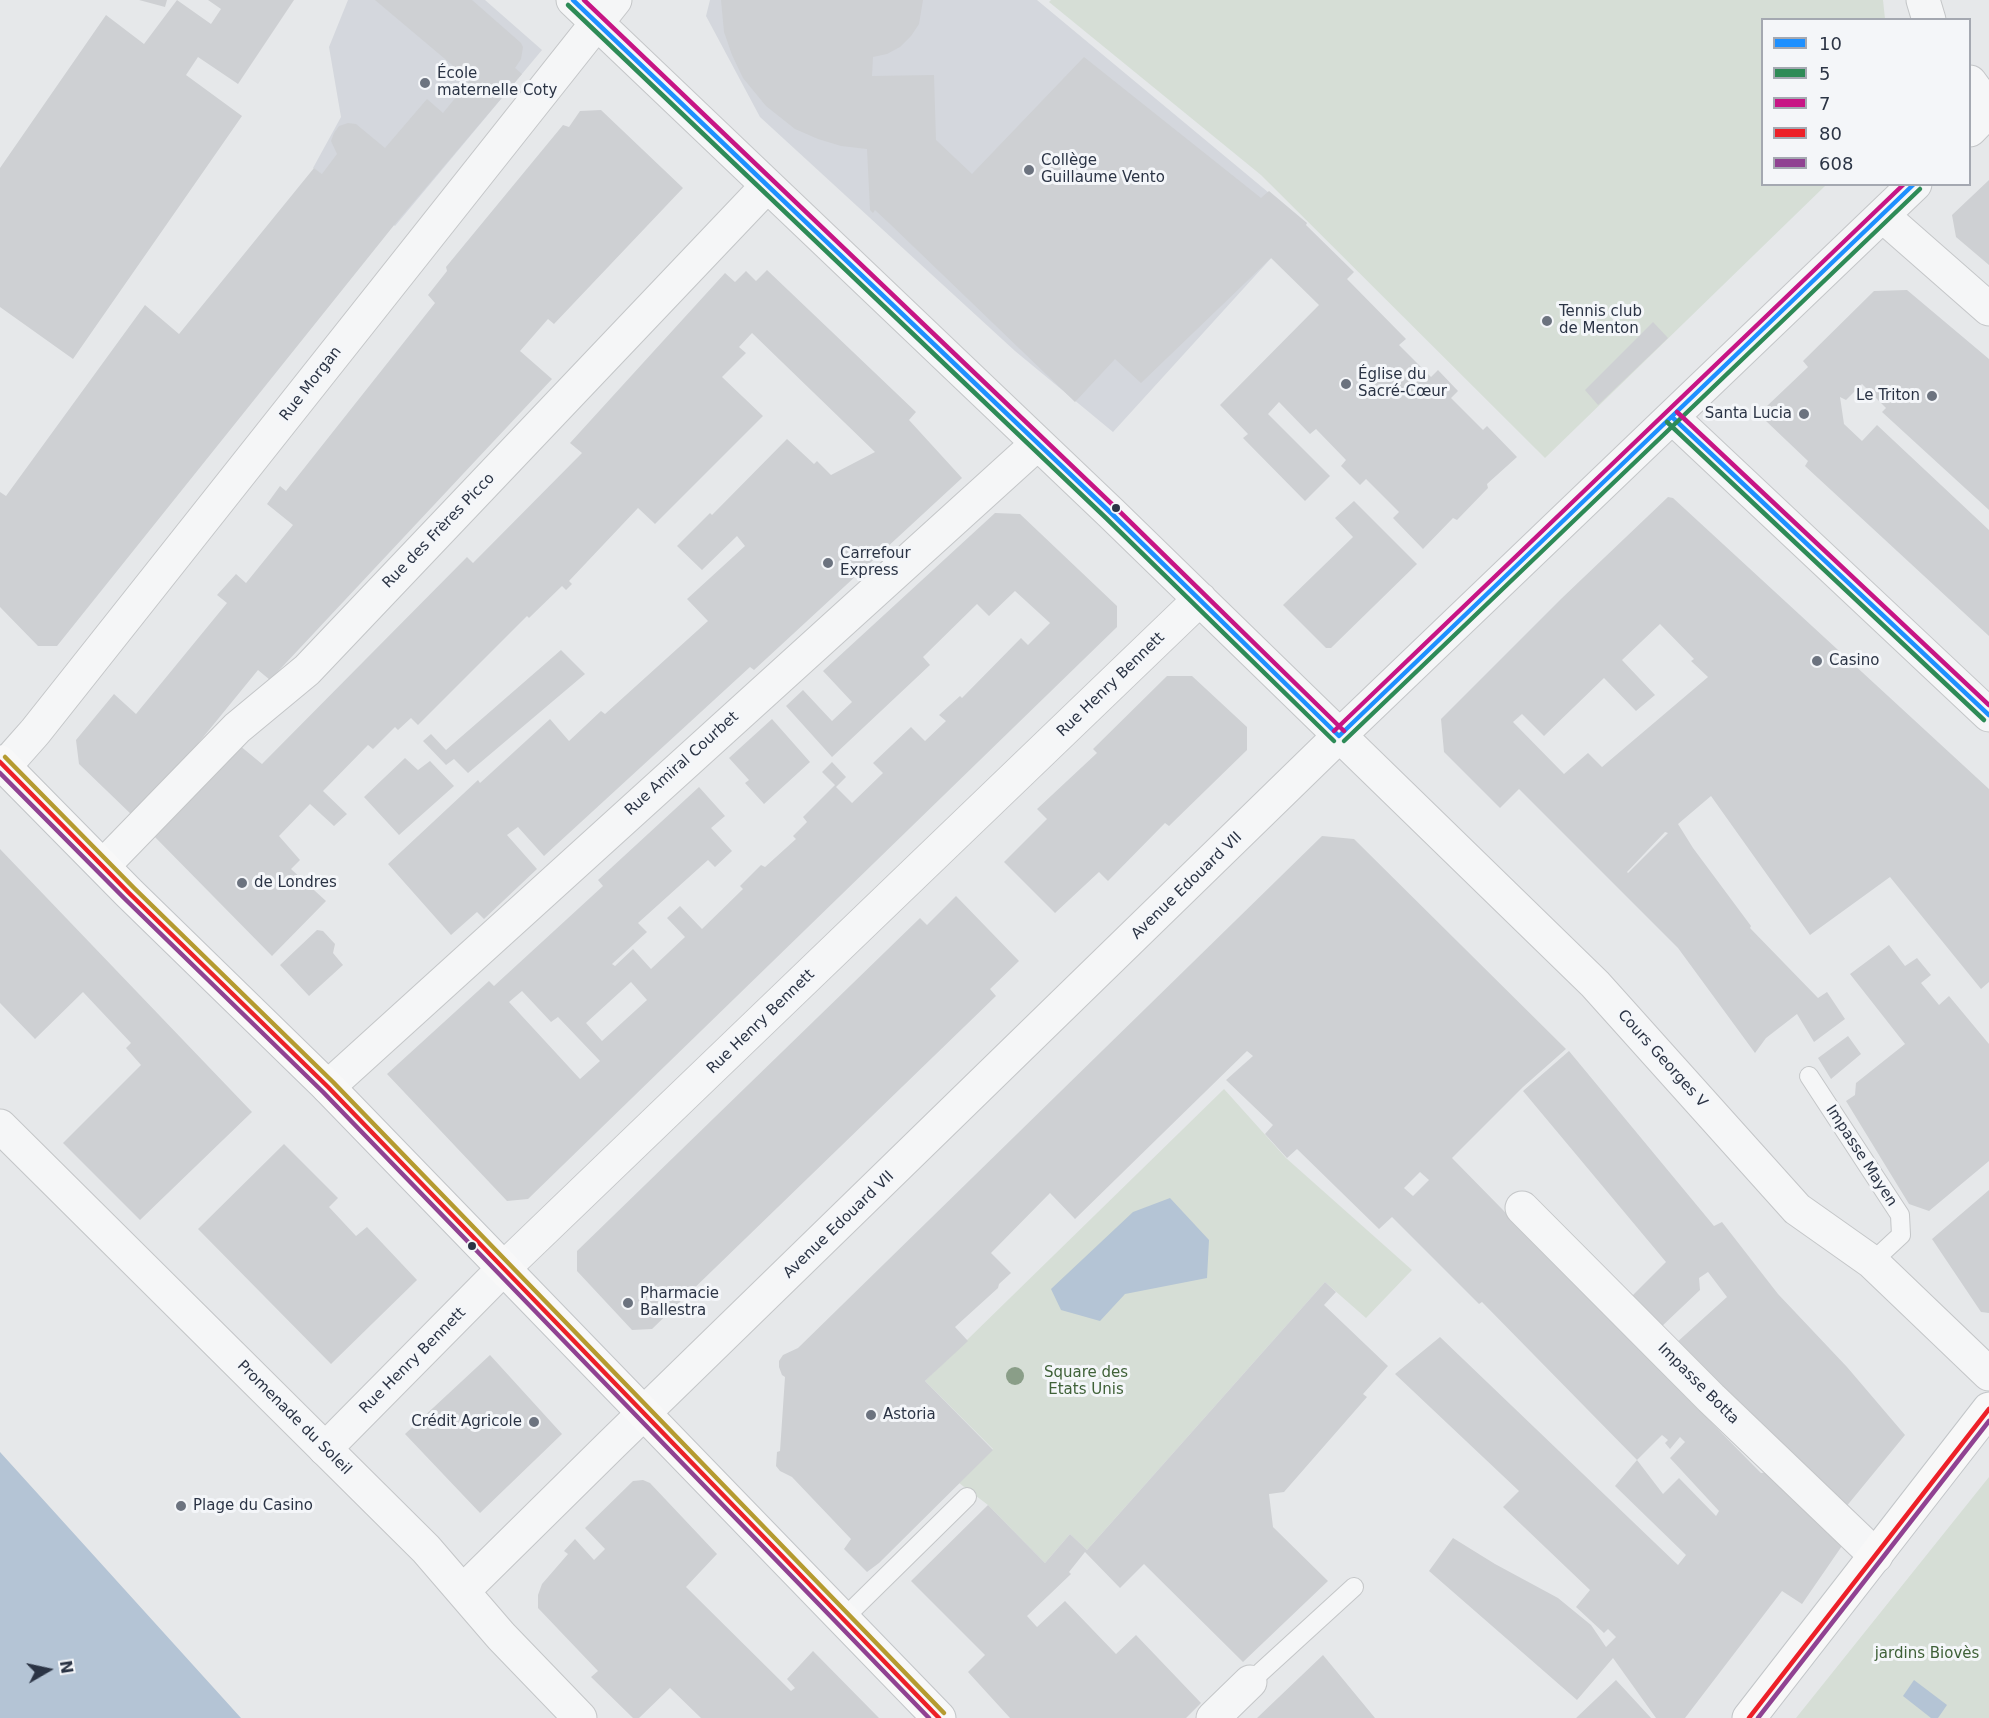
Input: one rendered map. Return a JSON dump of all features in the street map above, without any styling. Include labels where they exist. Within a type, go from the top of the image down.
[{"type":"main road","points":[[2,765],[328,1086],[939,1718]]},
{"type":"main road","points":[[1749,1718],[1989,1409]]},
{"type":"street","name":"Cours Georges V","points":[[573,0],[606,11],[767,186],[1200,599],[1594,984],[1797,1209],[1872,1262],[1989,1374]]},
{"type":"street","points":[[1923,0],[1928,18]]},
{"type":"street","name":"Rue Morgan","points":[[2,765],[35,732],[606,11]]},
{"type":"street","points":[[1971,83],[1989,109],[1971,129]]},
{"type":"street","name":"Rue des Frères Picco","points":[[103,866],[237,728],[307,670],[767,186]]},
{"type":"street","name":"Avenue Edouard VII","points":[[463,1591],[579,1475],[1339,736],[1913,186]]},
{"type":"street","points":[[1883,216],[1989,309]]},
{"type":"street","points":[[1672,417],[1989,715]]},
{"type":"street","name":"Rue Amiral Courbet","points":[[328,1086],[1037,444]]},
{"type":"street","name":"Rue Henry Bennett","points":[[325,1449],[503,1269],[1200,599]]},
{"type":"street","name":"Promenade du Soleil","points":[[0,1126],[426,1549],[501,1636],[580,1718]]},
{"type":"street","name":"Impasse Botta","points":[[1522,1208],[1711,1398],[1876,1556]]},
{"type":"street","points":[[1213,1718],[1250,1682]]},
{"type":"lane","name":"Impasse Mayen","points":[[1809,1076],[1899,1215],[1901,1234],[1872,1262]]},
{"type":"lane","points":[[843,1619],[967,1497]]},
{"type":"lane","points":[[1250,1682],[1354,1587]]},
{"type":"shaded area","name":"École maternelle Coty","points":[[348,0],[485,0],[542,50],[395,226],[313,168],[341,117],[329,47]]},
{"type":"shaded area","name":"Collège Guillaume Vento","points":[[710,0],[1037,0],[1304,222],[1113,432],[1015,351],[760,117],[706,16]]},
{"type":"green space","name":"Tennis club de Menton","points":[[1051,0],[1883,0],[1885,18],[1761,18],[1761,186],[1825,186],[1545,458],[1261,175],[1049,2]]},
{"type":"green space","name":"Square des Etats Unis","points":[[1224,1089],[1286,1158],[1412,1270],[1366,1318],[1325,1282],[1087,1550],[1070,1534],[1045,1563],[988,1505],[959,1483],[993,1449],[925,1381]]},
{"type":"green space","name":"jardins Biovès","points":[[1989,1477],[1989,1718],[1796,1718]]},
{"type":"water","points":[[1170,1198],[1209,1240],[1207,1278],[1125,1294],[1100,1321],[1061,1310],[1051,1289],[1133,1212]]},
{"type":"water","points":[[0,1452],[241,1718],[0,1718]]},
{"type":"water","points":[[1914,1680],[1947,1705],[1938,1718],[1931,1718],[1903,1696]]},
{"type":"building","points":[[139,0],[167,0],[165,7]]},
{"type":"building","points":[[177,0],[211,24],[221,9],[208,0],[294,0],[238,84],[198,57],[186,75],[242,116],[73,359],[0,307],[0,168],[106,15],[144,44]]},
{"type":"building","points":[[375,0],[472,0],[521,43],[523,47],[521,59],[515,68],[522,74],[395,224],[57,646],[38,646],[0,607],[0,492],[6,496],[145,305],[179,334],[314,168],[322,174],[337,154],[331,141],[339,126],[348,123],[356,124],[385,148],[427,99],[443,113],[470,80]]},
{"type":"building","name":"Collège Guillaume Vento","points":[[721,0],[923,0],[919,24],[911,36],[900,47],[887,54],[873,57],[872,76],[934,75],[936,140],[972,174],[1084,57],[1261,198],[1269,191],[1307,223],[1306,225],[1354,272],[1347,279],[1406,339],[1399,345],[1431,377],[1438,370],[1458,391],[1451,398],[1483,430],[1487,426],[1517,457],[1487,484],[1488,488],[1457,520],[1453,518],[1423,549],[1393,518],[1399,512],[1366,479],[1360,485],[1341,466],[1346,460],[1316,429],[1310,434],[1279,402],[1268,414],[1330,476],[1305,501],[1243,438],[1248,434],[1220,405],[1319,305],[1271,258],[1141,383],[1115,359],[1075,402],[889,223],[875,210],[873,213],[870,210],[867,149],[841,146],[818,139],[795,129],[766,106],[743,78],[732,55],[724,32]]},
{"type":"building","points":[[601,110],[683,188],[554,324],[548,319],[520,351],[552,379],[270,680],[258,670],[187,757],[134,817],[79,764],[76,740],[114,694],[136,714],[227,603],[217,595],[236,574],[246,583],[293,525],[267,504],[280,486],[286,491],[435,303],[428,295],[447,271],[446,267],[563,125],[569,127],[580,111]]},
{"type":"building","points":[[1989,180],[1989,265],[1956,237],[1952,215]]},
{"type":"building","points":[[767,270],[916,412],[909,420],[962,478],[754,670],[750,667],[544,856],[518,827],[507,835],[537,869],[484,919],[477,912],[451,935],[388,864],[478,780],[480,783],[550,719],[569,741],[601,711],[605,714],[708,621],[687,599],[745,546],[737,536],[702,570],[677,546],[710,513],[712,515],[787,439],[814,464],[817,461],[831,475],[875,452],[752,333],[739,347],[746,353],[722,377],[763,416],[655,524],[638,508],[569,581],[572,584],[566,590],[562,586],[529,618],[527,616],[418,725],[411,718],[398,730],[395,727],[373,749],[368,745],[323,791],[347,814],[334,826],[310,804],[279,836],[300,860],[291,869],[326,901],[272,956],[151,833],[239,745],[262,764],[467,557],[473,563],[582,453],[570,443],[725,273],[735,282],[746,271],[756,281]]},
{"type":"building","points":[[1907,290],[1989,359],[1989,510],[1882,412],[1886,408],[1862,384],[1846,400],[1840,397],[1844,424],[1862,441],[1877,425],[1989,530],[1989,636],[1805,466],[1808,461],[1766,421],[1767,406],[1808,367],[1803,361],[1874,291]]},
{"type":"building","points":[[1653,322],[1668,338],[1598,405],[1585,390]]},
{"type":"building","points":[[1668,497],[1673,498],[1989,789],[1989,982],[1981,989],[1890,877],[1810,935],[1711,796],[1678,824],[1751,926],[1750,928],[1818,998],[1827,992],[1845,1019],[1814,1042],[1797,1014],[1766,1038],[1755,1053],[1678,948],[1519,789],[1500,808],[1444,752],[1441,719],[1562,598]],"holes":[[[1660,624],[1694,659],[1691,661],[1708,677],[1602,767],[1588,753],[1564,774],[1513,722],[1522,714],[1544,736],[1604,678],[1636,711],[1655,695],[1622,660]],[[1665,832],[1668,833],[1628,873],[1627,872]]]},
{"type":"building","points":[[1354,501],[1417,564],[1331,648],[1326,648],[1283,605],[1353,537],[1335,518]]},
{"type":"building","points":[[995,513],[1020,514],[1117,606],[1117,627],[528,1199],[507,1201],[387,1074],[489,981],[494,986],[603,886],[598,880],[699,787],[725,816],[711,828],[732,851],[715,867],[708,860],[638,923],[647,932],[612,964],[615,966],[633,949],[651,969],[685,937],[667,918],[680,906],[702,929],[743,889],[740,886],[761,865],[765,867],[796,839],[793,836],[807,822],[803,817],[835,785],[822,772],[832,762],[846,777],[836,787],[852,803],[883,773],[873,763],[911,727],[925,741],[946,721],[939,715],[960,696],[962,698],[1021,638],[1028,645],[1050,623],[1015,591],[989,616],[977,604],[923,657],[930,665],[832,757],[786,706],[803,690],[832,721],[852,702],[823,671]],"holes":[[[631,982],[647,1000],[602,1041],[586,1023]],[[522,991],[551,1022],[558,1017],[600,1061],[580,1079],[509,1002]]]},
{"type":"building","points":[[561,650],[585,674],[468,773],[454,759],[446,765],[423,741],[431,734],[446,750]]},
{"type":"building","points":[[1167,676],[1192,676],[1247,727],[1247,750],[1169,826],[1165,823],[1108,881],[1099,872],[1055,913],[1004,862],[1047,819],[1037,809],[1097,753],[1093,749]]},
{"type":"building","points":[[772,719],[810,762],[764,804],[745,783],[749,780],[729,758]]},
{"type":"building","points":[[405,758],[418,770],[430,761],[454,786],[399,835],[364,797]]},
{"type":"building","points":[[1322,836],[1354,839],[1566,1049],[1523,1087],[1452,1158],[1761,1473],[1770,1472],[1829,1530],[1827,1533],[1844,1543],[1802,1604],[1782,1591],[1685,1718],[1656,1718],[1613,1658],[1577,1700],[1429,1571],[1453,1538],[1558,1598],[1591,1625],[1606,1647],[1616,1637],[1608,1629],[1604,1633],[1576,1607],[1590,1590],[1503,1507],[1519,1491],[1395,1374],[1440,1337],[1678,1565],[1686,1555],[1615,1486],[1637,1460],[1482,1302],[1479,1304],[1392,1217],[1379,1229],[1297,1149],[1287,1158],[1265,1134],[1273,1125],[1226,1080],[1253,1056],[1247,1051],[1075,1219],[1050,1193],[991,1253],[1011,1273],[955,1327],[968,1341],[925,1381],[993,1450],[879,1563],[867,1572],[844,1549],[851,1539],[792,1477],[780,1471],[776,1466],[777,1452],[780,1451],[785,1377],[779,1367],[779,1361],[783,1355],[798,1348]],"holes":[[[1420,1172],[1429,1180],[1413,1196],[1404,1188]],[[1662,1435],[1668,1440],[1665,1443],[1670,1449],[1680,1437],[1685,1442],[1670,1458],[1719,1511],[1716,1516],[1679,1478],[1663,1494],[1637,1460]]]},
{"type":"building","points":[[0,849],[252,1112],[140,1220],[63,1143],[141,1065],[126,1048],[131,1043],[83,992],[35,1039],[0,1003]]},
{"type":"building","points":[[956,896],[1019,961],[990,989],[996,996],[652,1329],[632,1330],[577,1271],[577,1251],[920,918],[927,925]]},
{"type":"building","points":[[317,930],[323,931],[335,944],[333,953],[343,965],[309,996],[280,965]]},
{"type":"building","points":[[1889,945],[1905,966],[1917,958],[1931,975],[1921,983],[1939,1005],[1949,996],[1989,1044],[1989,1161],[1929,1211],[1909,1204],[1846,1101],[1855,1095],[1856,1083],[1905,1044],[1850,974]]},
{"type":"building","points":[[1848,1036],[1861,1054],[1831,1079],[1818,1058]]},
{"type":"building","points":[[1569,1051],[1714,1226],[1722,1222],[1778,1294],[1847,1367],[1905,1435],[1841,1513],[1675,1344],[1727,1297],[1708,1272],[1699,1278],[1700,1290],[1660,1328],[1631,1297],[1666,1262],[1523,1091]]},
{"type":"building","points":[[284,1144],[338,1198],[329,1207],[356,1236],[367,1227],[417,1280],[331,1364],[198,1229]]},
{"type":"building","points":[[1989,1190],[1989,1313],[1981,1312],[1932,1239]]},
{"type":"building","points":[[1325,1282],[1336,1292],[1324,1305],[1388,1366],[1363,1394],[1367,1397],[1284,1492],[1269,1494],[1273,1527],[1328,1581],[1243,1662],[1144,1564],[1120,1588],[1085,1552],[1069,1572],[1071,1574],[1027,1616],[1037,1627],[1065,1601],[1116,1654],[1136,1635],[1201,1703],[1186,1718],[1010,1718],[968,1672],[985,1655],[911,1581],[988,1505],[1045,1563],[1070,1534],[1087,1550]]},
{"type":"building","points":[[490,1355],[562,1434],[480,1513],[405,1434]]},
{"type":"building","points":[[643,1480],[650,1483],[717,1554],[686,1587],[791,1691],[795,1688],[787,1679],[813,1651],[879,1718],[701,1718],[670,1688],[639,1718],[633,1718],[591,1677],[598,1671],[538,1608],[538,1595],[542,1584],[568,1554],[564,1551],[575,1539],[594,1560],[605,1549],[585,1528],[633,1481]]},
{"type":"building","points":[[1323,1655],[1375,1718],[1257,1718]]},
{"type":"building","points":[[1616,1680],[1651,1718],[1576,1718]]},
{"type":"transit line","name":"10","points":[[573,0],[1111,513],[1339,736]]},
{"type":"transit line","name":"7","points":[[584,0],[1116,508],[1344,731]]},
{"type":"transit line","name":"5","points":[[568,5],[1106,518],[1334,741]]},
{"type":"transit line","name":"7","points":[[1334,731],[1902,186]]},
{"type":"transit line","name":"10","points":[[1339,736],[1912,186]]},
{"type":"transit line","name":"5","points":[[1344,741],[1920,189]]},
{"type":"transit line","name":"7","points":[[1677,412],[1989,705]]},
{"type":"transit line","name":"10","points":[[1672,417],[1989,715]]},
{"type":"transit line","name":"5","points":[[1667,422],[1984,720]]},
{"type":"transit line","points":[[5,757],[134,888],[333,1082],[944,1713]]},
{"type":"transit line","name":"80","points":[[0,762],[129,893],[328,1087],[939,1718]]},
{"type":"transit line","name":"608","points":[[0,773],[124,898],[323,1092],[929,1718]]},
{"type":"transit line","name":"80","points":[[1749,1718],[1989,1409]]},
{"type":"transit line","name":"608","points":[[1758,1718],[1989,1421]]},
{"type":"place","name":"École maternelle Coty","points":[[425,83]]},
{"type":"place","name":"Collège Guillaume Vento","points":[[1029,170]]},
{"type":"place","name":"Tennis club de Menton","points":[[1547,321]]},
{"type":"place","name":"Église du Sacré-Cœur","points":[[1346,384]]},
{"type":"place","name":"Le Triton","points":[[1932,396]]},
{"type":"place","name":"Santa Lucia","points":[[1804,414]]},
{"type":"place","name":"Carrefour Express","points":[[828,563]]},
{"type":"place","name":"Casino","points":[[1817,661]]},
{"type":"place","name":"de Londres","points":[[242,883]]},
{"type":"place","name":"Pharmacie Ballestra","points":[[628,1303]]},
{"type":"place","name":"Astoria","points":[[871,1415]]},
{"type":"place","name":"Crédit Agricole","points":[[534,1422]]},
{"type":"place","name":"Plage du Casino","points":[[181,1506]]}]
